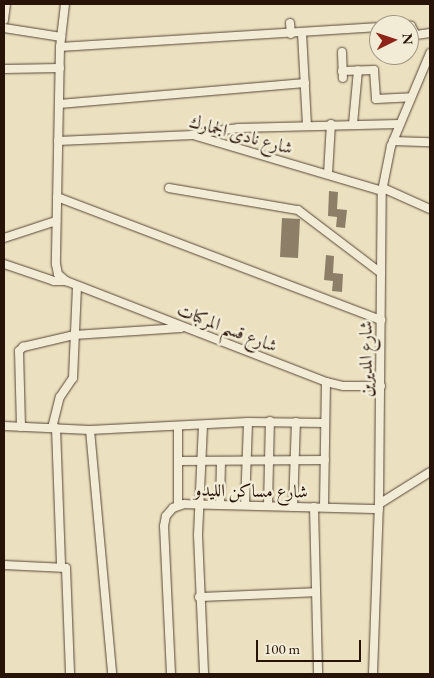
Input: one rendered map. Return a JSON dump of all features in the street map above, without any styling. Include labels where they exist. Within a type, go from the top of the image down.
[{"type":"street","points":[[4,20],[6,4]]},
{"type":"street","points":[[65,4],[60,47],[56,269],[66,281]]},
{"type":"street","points":[[290,23],[291,34]]},
{"type":"street","points":[[4,28],[61,37]]},
{"type":"street","points":[[60,47],[369,28]]},
{"type":"street","points":[[302,33],[307,124]]},
{"type":"street","points":[[342,52],[343,75],[358,70],[375,71],[376,99],[411,97]]},
{"type":"street","name":"شارع المديرين","points":[[374,674],[381,386],[382,189],[399,124],[430,53]]},
{"type":"street","points":[[4,69],[60,68]]},
{"type":"street","points":[[353,124],[358,70]]},
{"type":"street","points":[[59,104],[305,83]]},
{"type":"street","points":[[193,134],[238,128],[307,124],[399,124]]},
{"type":"street","points":[[328,174],[331,124]]},
{"type":"street","name":"شارع نادى الجمارك","points":[[58,141],[193,134],[382,189],[430,208]]},
{"type":"street","points":[[393,142],[430,142]]},
{"type":"street","points":[[169,188],[298,210],[381,273]]},
{"type":"street","points":[[57,197],[381,320]]},
{"type":"street","points":[[4,238],[56,222]]},
{"type":"street","name":"شارع قسم المركبات","points":[[4,264],[54,281],[66,281],[326,382],[344,386],[381,386]]},
{"type":"street","points":[[61,566],[54,428],[60,397],[72,378],[77,286]]},
{"type":"street","points":[[21,427],[19,351],[23,347],[74,335],[185,328]]},
{"type":"street","points":[[324,507],[326,382]]},
{"type":"street","points":[[4,426],[90,430],[270,421],[325,423]]},
{"type":"street","points":[[268,506],[270,421]]},
{"type":"street","points":[[245,505],[248,422]]},
{"type":"street","points":[[293,507],[296,422]]},
{"type":"street","points":[[202,425],[199,504],[199,597],[204,674]]},
{"type":"street","points":[[178,427],[178,505]]},
{"type":"street","points":[[90,430],[112,674]]},
{"type":"street","points":[[178,461],[325,460]]},
{"type":"street","points":[[220,505],[221,461]]},
{"type":"street","points":[[379,506],[430,472]]},
{"type":"street","name":"شارع مساكن الليدو","points":[[172,674],[164,526],[169,511],[178,505],[199,504],[293,507],[379,506]]},
{"type":"street","points":[[314,507],[318,674]]},
{"type":"street","points":[[4,565],[61,566],[66,570],[70,674]]},
{"type":"street","points":[[199,597],[316,592]]},
{"type":"building","points":[[329,191],[338,192],[337,209],[347,210],[345,228],[336,227],[337,217],[328,216]]},
{"type":"building","points":[[282,218],[300,219],[298,258],[280,257]]},
{"type":"building","points":[[326,255],[334,256],[333,273],[343,274],[342,292],[332,291],[333,281],[324,280]]}]
